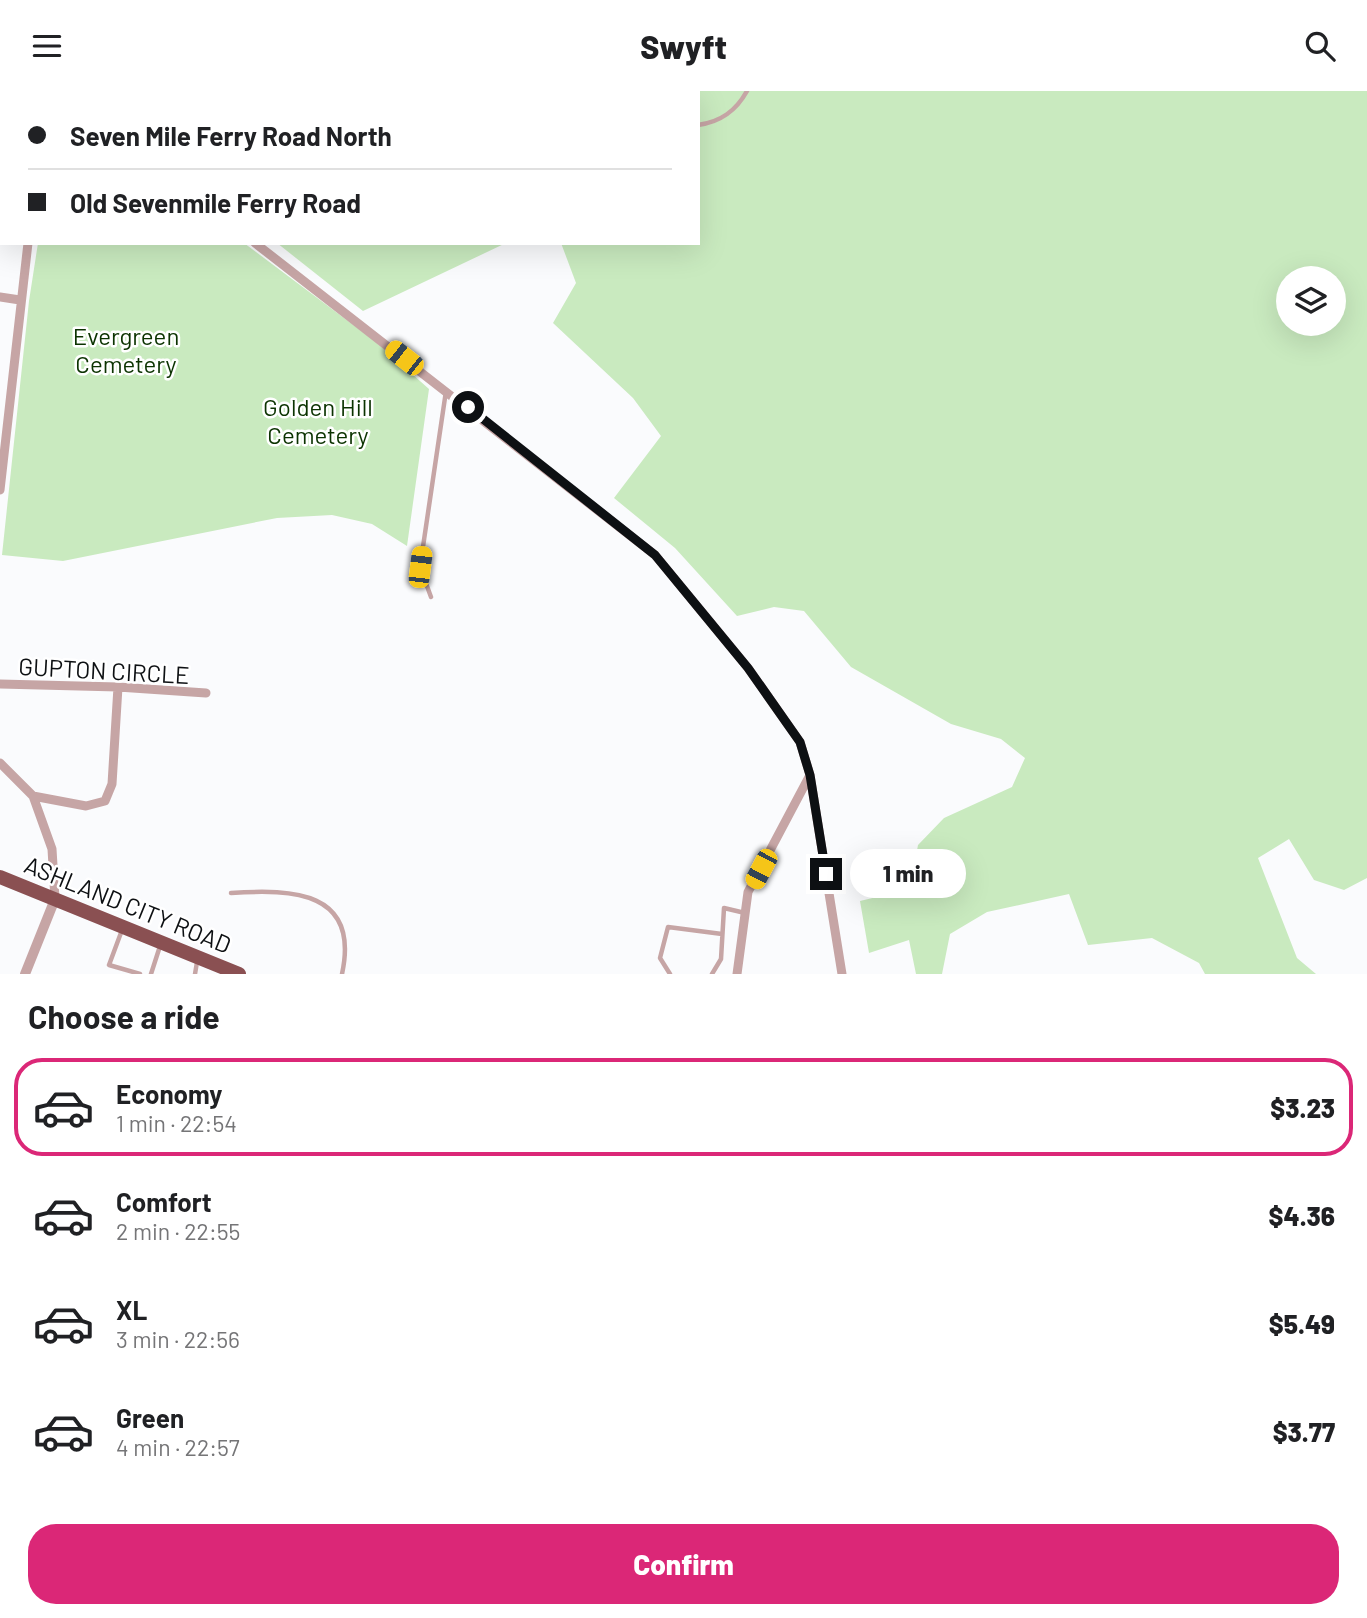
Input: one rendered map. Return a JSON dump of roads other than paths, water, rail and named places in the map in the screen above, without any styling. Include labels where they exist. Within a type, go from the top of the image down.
[{"type":"highway","name":"ASHLAND CITY ROAD","points":[[0,877],[239,974]]},
{"type":"street","points":[[0,490],[28,245]]},
{"type":"street","points":[[258,245],[655,555],[748,668],[800,742],[810,775],[842,974]]},
{"type":"street","points":[[0,297],[20,300]]},
{"type":"street","name":"GUPTON CIRCLE","points":[[0,684],[118,687],[206,694]]},
{"type":"street","points":[[33,796],[86,806],[105,801],[112,784],[118,687]]},
{"type":"street","points":[[0,763],[33,796],[52,849],[55,899],[25,974]]},
{"type":"street","points":[[737,974],[748,893],[810,775]]},
{"type":"lane","points":[[700,125],[713,123],[729,114],[747,91]]},
{"type":"lane","points":[[431,597],[420,567],[446,390]]},
{"type":"lane","points":[[231,893],[274,890],[318,900],[339,920],[346,936],[342,974]]},
{"type":"lane","points":[[712,974],[721,959],[724,908],[746,913]]},
{"type":"lane","points":[[123,927],[109,965],[139,974]]},
{"type":"lane","points":[[670,974],[660,958],[668,927],[722,934]]},
{"type":"lane","points":[[151,974],[161,943]]},
{"type":"lane","points":[[195,974],[198,957]]},
{"type":"park label","name":"Evergreen Cemetery","points":[[126,349]]},
{"type":"park label","name":"Golden Hill Cemetery","points":[[318,420]]}]
